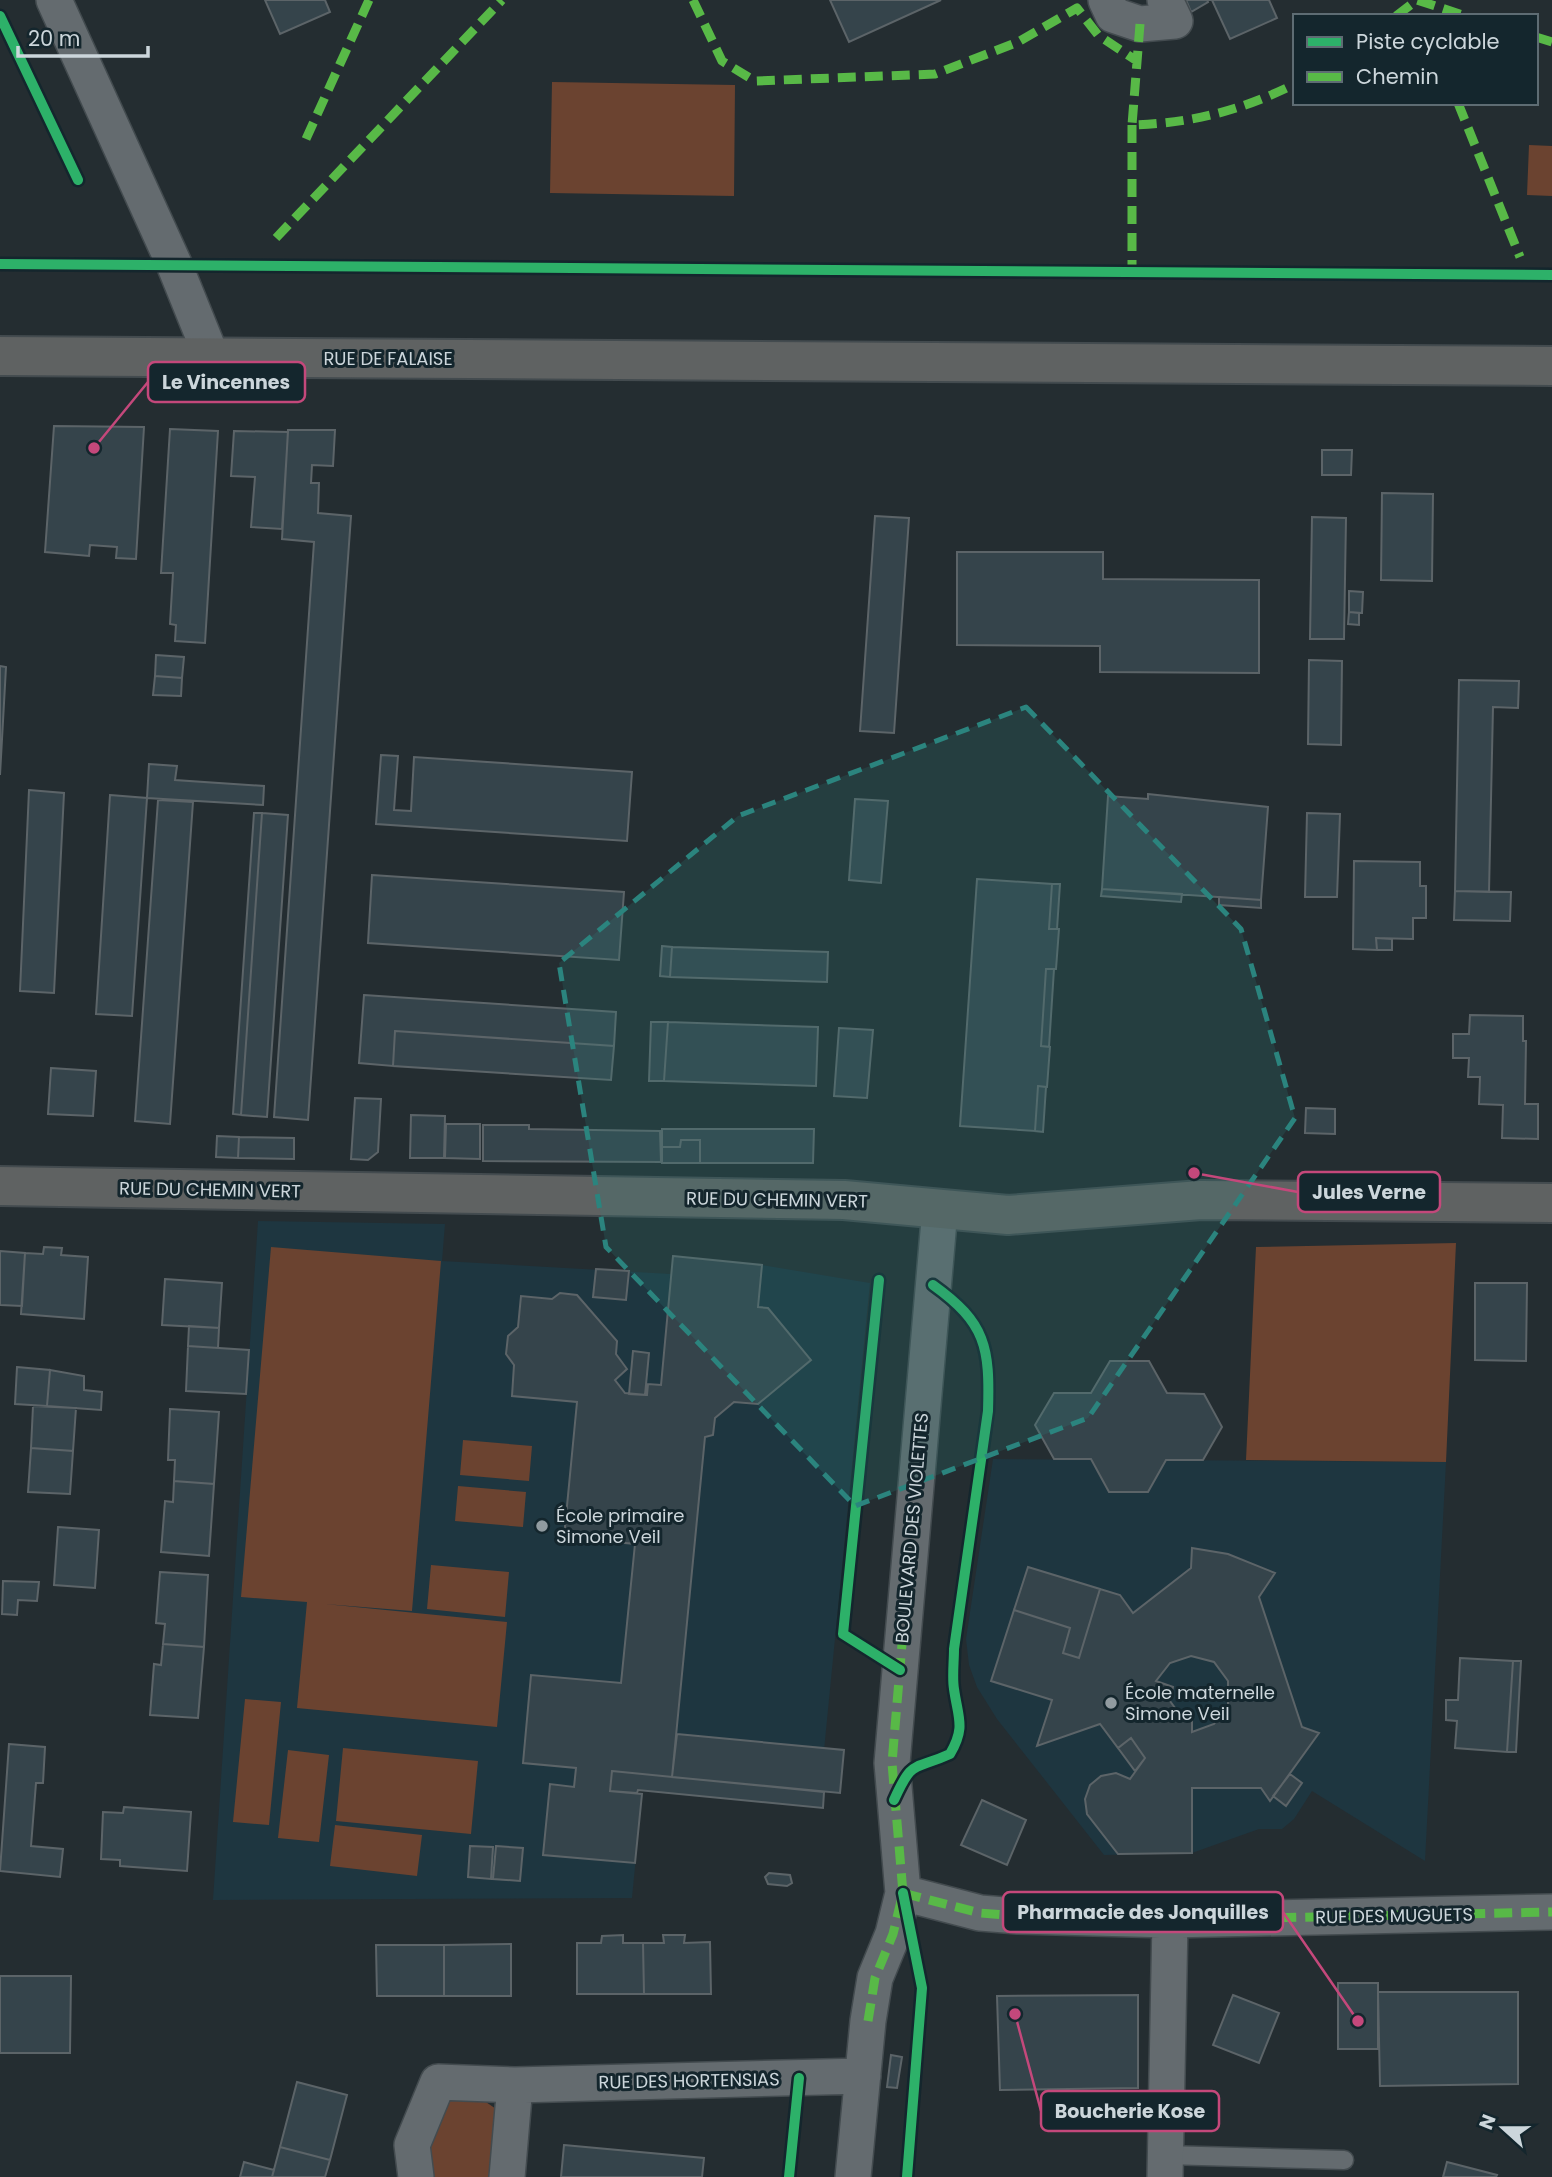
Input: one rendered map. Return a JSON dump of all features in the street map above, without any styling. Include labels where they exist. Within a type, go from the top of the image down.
[{"type":"main road","name":"RUE DE FALAISE","points":[[0,356],[1552,366]]},
{"type":"main road","name":"RUE DU CHEMIN VERT","points":[[0,1186],[844,1200],[1008,1215],[1201,1200],[1552,1203]]},
{"type":"street","points":[[54,0],[174,264],[212,358]]},
{"type":"street","points":[[1106,0],[1113,15],[1140,24],[1175,21],[1165,0]]},
{"type":"street","name":"BOULEVARD DES VIOLETTES","points":[[853,2177],[875,1978],[892,1934],[903,1893],[892,1763],[940,1209]]},
{"type":"street","name":"RUE DES MUGUETS","points":[[903,1893],[980,1913],[1170,1920],[1552,1912]]},
{"type":"street","points":[[1165,2166],[1170,1920]]},
{"type":"street","name":"RUE DES HORTENSIAS","points":[[416,2177],[412,2145],[438,2082],[515,2085],[863,2076]]},
{"type":"street","points":[[507,2177],[515,2085]]},
{"type":"lane","points":[[1165,2166],[1344,2160]]},
{"type":"highlighted area","points":[[1026,707],[1241,929],[1295,1118],[1088,1418],[855,1506],[606,1247],[559,963],[738,816]]},
{"type":"shaded area","points":[[552,82],[735,85],[734,196],[550,193]]},
{"type":"shaded area","points":[[1529,145],[1552,146],[1552,196],[1527,195]]},
{"type":"shaded area","name":"École primaire Simone Veil","points":[[258,1221],[445,1224],[442,1261],[671,1274],[673,1256],[762,1265],[870,1283],[820,1791],[612,1771],[610,1790],[642,1794],[632,1898],[213,1900]]},
{"type":"shaded area","points":[[1456,1243],[1446,1462],[1246,1460],[1256,1247]]},
{"type":"shaded area","points":[[271,1247],[441,1261],[412,1611],[325,1604],[507,1622],[497,1727],[297,1708],[307,1602],[241,1597]]},
{"type":"shaded area","points":[[463,1440],[532,1446],[529,1481],[460,1475]]},
{"type":"shaded area","name":"École maternelle Simone Veil","points":[[993,1459],[1446,1462],[1425,1861],[1312,1791],[1294,1819],[1282,1829],[1259,1829],[1192,1853],[1104,1855],[997,1719],[977,1687],[969,1665],[966,1639]]},
{"type":"shaded area","points":[[458,1486],[526,1492],[523,1527],[455,1521]]},
{"type":"shaded area","points":[[431,1565],[509,1572],[505,1617],[427,1609]]},
{"type":"shaded area","points":[[245,1699],[281,1702],[269,1825],[233,1822]]},
{"type":"shaded area","points":[[343,1748],[478,1761],[471,1834],[336,1821]]},
{"type":"shaded area","points":[[288,1750],[329,1755],[319,1842],[278,1838]]},
{"type":"shaded area","points":[[335,1825],[422,1835],[417,1876],[330,1866]]},
{"type":"shaded area","points":[[443,2098],[480,2098],[502,2113],[496,2177],[430,2177],[426,2142]]},
{"type":"building","points":[[265,0],[325,0],[330,12],[280,34]]},
{"type":"building","points":[[830,0],[941,0],[849,42]]},
{"type":"building","points":[[1186,0],[1207,0],[1208,2],[1191,12]]},
{"type":"building","points":[[1212,0],[1269,0],[1277,18],[1230,39]]},
{"type":"building","points":[[54,426],[144,427],[136,559],[116,558],[117,547],[90,545],[89,556],[45,552]]},
{"type":"building","points":[[170,429],[218,431],[205,643],[175,641],[176,625],[170,624],[173,573],[161,573]]},
{"type":"building","points":[[288,430],[335,430],[333,466],[312,465],[311,483],[319,483],[318,513],[351,516],[308,1120],[274,1117],[314,542],[282,539]]},
{"type":"building","points":[[234,431],[288,432],[282,529],[251,527],[255,477],[231,476]]},
{"type":"building","points":[[1322,450],[1352,450],[1351,475],[1322,475]]},
{"type":"building","points":[[1382,493],[1433,494],[1432,581],[1381,580]]},
{"type":"building","points":[[875,516],[909,518],[894,733],[860,731]]},
{"type":"building","points":[[1312,517],[1346,518],[1344,639],[1310,639]]},
{"type":"building","points":[[957,552],[1103,552],[1103,579],[1259,580],[1259,673],[1100,672],[1100,646],[957,645]]},
{"type":"building","points":[[1349,591],[1363,592],[1362,613],[1349,612]]},
{"type":"building","points":[[1349,612],[1359,613],[1359,625],[1348,624]]},
{"type":"building","points":[[156,655],[184,657],[182,678],[155,676]]},
{"type":"building","points":[[1309,660],[1342,661],[1341,745],[1308,744]]},
{"type":"building","points":[[0,666],[6,667],[0,775]]},
{"type":"building","points":[[155,676],[182,678],[181,696],[153,695]]},
{"type":"building","points":[[1459,680],[1519,681],[1518,708],[1493,707],[1489,892],[1455,891]]},
{"type":"building","points":[[381,755],[398,756],[394,810],[411,811],[414,757],[632,772],[627,841],[376,824]]},
{"type":"building","points":[[149,764],[177,766],[175,780],[264,786],[263,805],[147,798]]},
{"type":"building","points":[[29,790],[64,793],[54,993],[20,991]]},
{"type":"building","points":[[1148,794],[1268,807],[1261,900],[1102,889],[1108,796],[1148,799]]},
{"type":"building","points":[[110,795],[147,798],[132,1016],[96,1014]]},
{"type":"building","points":[[855,799],[888,801],[881,883],[849,880]]},
{"type":"building","points":[[158,800],[193,802],[170,1124],[135,1121]]},
{"type":"building","points":[[254,813],[262,813],[241,1115],[233,1114]]},
{"type":"building","points":[[262,813],[288,815],[267,1117],[241,1115]]},
{"type":"building","points":[[1307,813],[1340,814],[1337,897],[1305,897]]},
{"type":"building","points":[[1354,861],[1420,862],[1420,886],[1426,886],[1426,918],[1413,918],[1413,939],[1376,938],[1377,950],[1353,949]]},
{"type":"building","points":[[372,875],[624,892],[619,960],[368,943]]},
{"type":"building","points":[[977,879],[1052,884],[1049,929],[1059,929],[1056,969],[1046,969],[1041,1046],[1050,1047],[1047,1087],[1038,1086],[1035,1131],[960,1126]]},
{"type":"building","points":[[1052,884],[1060,884],[1057,929],[1049,929]]},
{"type":"building","points":[[1102,889],[1182,894],[1181,902],[1101,896]]},
{"type":"building","points":[[1455,891],[1511,892],[1510,921],[1454,920]]},
{"type":"building","points":[[1219,897],[1261,900],[1261,908],[1219,905]]},
{"type":"building","points":[[1376,938],[1392,939],[1392,950],[1377,950]]},
{"type":"building","points":[[662,946],[672,947],[670,977],[660,976]]},
{"type":"building","points":[[672,947],[828,952],[827,982],[670,977]]},
{"type":"building","points":[[1046,969],[1054,969],[1049,1047],[1041,1046]]},
{"type":"building","points":[[364,995],[616,1012],[614,1046],[395,1031],[393,1066],[359,1063]]},
{"type":"building","points":[[1470,1015],[1523,1016],[1523,1041],[1526,1041],[1525,1104],[1538,1104],[1538,1139],[1502,1138],[1503,1105],[1479,1104],[1480,1077],[1468,1077],[1469,1058],[1453,1058],[1453,1034],[1469,1034]]},
{"type":"building","points":[[651,1022],[668,1022],[664,1081],[649,1081]]},
{"type":"building","points":[[668,1022],[818,1027],[816,1086],[664,1081]]},
{"type":"building","points":[[839,1028],[873,1030],[867,1098],[834,1096]]},
{"type":"building","points":[[395,1031],[614,1046],[611,1080],[393,1066]]},
{"type":"building","points":[[51,1068],[96,1071],[93,1116],[48,1114]]},
{"type":"building","points":[[1038,1086],[1046,1087],[1043,1132],[1035,1131]]},
{"type":"building","points":[[355,1098],[381,1099],[378,1152],[368,1160],[351,1159]]},
{"type":"building","points":[[1306,1108],[1335,1109],[1335,1134],[1305,1133]]},
{"type":"building","points":[[411,1115],[445,1116],[444,1158],[410,1158]]},
{"type":"building","points":[[446,1124],[480,1124],[480,1159],[445,1158]]},
{"type":"building","points":[[483,1125],[529,1125],[529,1129],[660,1131],[661,1162],[483,1161]]},
{"type":"building","points":[[662,1129],[814,1129],[813,1163],[700,1163],[700,1140],[681,1140],[680,1147],[662,1147]]},
{"type":"building","points":[[217,1136],[239,1137],[238,1158],[216,1157]]},
{"type":"building","points":[[239,1137],[294,1138],[294,1159],[238,1158]]},
{"type":"building","points":[[681,1140],[700,1140],[700,1163],[662,1163],[662,1147],[680,1147]]},
{"type":"building","points":[[44,1247],[62,1248],[61,1255],[88,1257],[84,1319],[21,1314],[25,1253],[43,1254]]},
{"type":"building","points":[[0,1251],[25,1253],[22,1306],[0,1305]]},
{"type":"building","points":[[673,1256],[762,1265],[758,1307],[768,1308],[811,1360],[758,1404],[734,1402],[715,1418],[713,1435],[705,1437],[672,1777],[612,1771],[610,1791],[642,1794],[635,1863],[543,1855],[550,1784],[574,1787],[576,1768],[523,1763],[531,1675],[621,1683],[635,1544],[564,1537],[577,1402],[512,1396],[514,1365],[506,1354],[508,1336],[518,1327],[521,1296],[552,1299],[560,1293],[577,1295],[617,1341],[616,1354],[627,1369],[615,1380],[625,1393],[647,1395],[648,1384],[661,1385]]},
{"type":"building","points":[[596,1269],[629,1271],[626,1300],[593,1297]]},
{"type":"building","points":[[165,1279],[222,1283],[219,1328],[162,1325]]},
{"type":"building","points":[[1475,1283],[1527,1283],[1526,1361],[1475,1360]]},
{"type":"building","points":[[189,1326],[219,1328],[218,1348],[188,1346]]},
{"type":"building","points":[[188,1346],[249,1350],[246,1394],[186,1391]]},
{"type":"building","points":[[633,1351],[649,1353],[645,1395],[629,1394]]},
{"type":"building","points":[[1110,1361],[1149,1361],[1167,1393],[1204,1394],[1222,1427],[1203,1460],[1166,1460],[1148,1492],[1109,1492],[1091,1459],[1054,1459],[1035,1425],[1054,1393],[1091,1393]]},
{"type":"building","points":[[17,1367],[50,1370],[47,1406],[15,1404]]},
{"type":"building","points":[[50,1370],[84,1376],[84,1390],[102,1392],[101,1410],[47,1406]]},
{"type":"building","points":[[33,1406],[76,1408],[73,1451],[31,1448]]},
{"type":"building","points":[[170,1409],[219,1412],[214,1484],[174,1481],[175,1460],[168,1460]]},
{"type":"building","points":[[31,1448],[73,1451],[70,1494],[28,1492]]},
{"type":"building","points":[[174,1481],[214,1484],[209,1556],[161,1552],[165,1501],[173,1502]]},
{"type":"building","points":[[58,1527],[99,1530],[95,1588],[54,1585]]},
{"type":"building","name":"École maternelle Simone Veil","points":[[1192,1548],[1228,1554],[1275,1573],[1259,1597],[1302,1727],[1319,1733],[1270,1801],[1261,1788],[1192,1788],[1192,1853],[1118,1854],[1087,1814],[1085,1799],[1090,1785],[1101,1776],[1116,1773],[1130,1779],[1145,1758],[1131,1738],[1118,1748],[1100,1724],[1037,1746],[1052,1700],[991,1681],[1014,1610],[1070,1628],[1063,1653],[1079,1658],[1100,1589],[1120,1595],[1133,1613],[1191,1568]],"holes":[[[1191,1656],[1214,1662],[1228,1681],[1228,1705],[1214,1724],[1192,1732],[1192,1712],[1178,1712],[1170,1701],[1173,1687],[1156,1681],[1170,1663]]]},
{"type":"building","points":[[1028,1567],[1100,1589],[1079,1658],[1063,1653],[1070,1628],[1014,1610]]},
{"type":"building","points":[[160,1572],[208,1575],[204,1647],[163,1644],[165,1624],[156,1623]]},
{"type":"building","points":[[3,1581],[39,1582],[37,1601],[18,1600],[17,1615],[2,1614]]},
{"type":"building","points":[[163,1644],[204,1647],[198,1718],[150,1715],[154,1664],[161,1665]]},
{"type":"building","points":[[1460,1658],[1513,1661],[1507,1752],[1455,1748],[1457,1721],[1446,1720],[1446,1700],[1458,1700]]},
{"type":"building","points":[[1513,1661],[1521,1661],[1516,1752],[1507,1752]]},
{"type":"building","points":[[677,1734],[844,1750],[840,1793],[672,1777]]},
{"type":"building","points":[[1131,1738],[1145,1758],[1135,1771],[1118,1748]]},
{"type":"building","points":[[9,1744],[45,1747],[43,1783],[36,1783],[31,1846],[63,1849],[60,1877],[0,1871]]},
{"type":"building","points":[[612,1771],[824,1792],[823,1808],[638,1790],[637,1793],[610,1791]]},
{"type":"building","points":[[1290,1774],[1302,1783],[1286,1806],[1273,1796]]},
{"type":"building","points":[[982,1800],[1026,1820],[1007,1865],[961,1845]]},
{"type":"building","points":[[124,1807],[191,1812],[187,1871],[120,1866],[120,1860],[101,1859],[103,1812],[123,1813]]},
{"type":"building","points":[[470,1846],[493,1847],[491,1879],[468,1877]]},
{"type":"building","points":[[496,1846],[523,1848],[520,1881],[493,1879]]},
{"type":"building","points":[[769,1873],[790,1875],[792,1883],[787,1886],[768,1884],[765,1877]]},
{"type":"building","points":[[623,1935],[623,1943],[643,1943],[644,1994],[577,1994],[577,1943],[601,1943],[602,1936]]},
{"type":"building","points":[[663,1935],[685,1935],[684,1943],[710,1942],[711,1994],[644,1994],[643,1943],[664,1943]]},
{"type":"building","points":[[511,1944],[511,1996],[444,1996],[444,1945]]},
{"type":"building","points":[[376,1945],[444,1945],[444,1996],[377,1996]]},
{"type":"building","points":[[0,1976],[71,1976],[70,2053],[0,2053]]},
{"type":"building","points":[[1338,1983],[1378,1983],[1378,2049],[1338,2049]]},
{"type":"building","points":[[1378,1992],[1518,1992],[1518,2084],[1380,2086]]},
{"type":"building","points":[[1138,1995],[1138,2088],[1000,2090],[997,1996]]},
{"type":"building","points":[[1233,1995],[1279,2013],[1259,2063],[1213,2045]]},
{"type":"building","points":[[891,2055],[902,2057],[897,2088],[887,2087]]},
{"type":"building","points":[[297,2082],[347,2095],[330,2160],[280,2147]]},
{"type":"building","points":[[564,2145],[704,2158],[702,2177],[561,2177]]},
{"type":"building","points":[[280,2147],[330,2160],[325,2177],[272,2177]]},
{"type":"building","points":[[244,2162],[274,2170],[272,2177],[240,2177]]},
{"type":"building","points":[[1447,2162],[1497,2175],[1443,2177]]},
{"type":"marked path","points":[[306,139],[369,0]]},
{"type":"marked path","points":[[276,238],[502,0]]},
{"type":"marked path","points":[[693,0],[722,61],[755,81],[935,74],[1018,42],[1077,8],[1098,35],[1137,61]]},
{"type":"marked path","points":[[1399,14],[1417,0],[1460,14]]},
{"type":"marked path","points":[[1140,24],[1132,125],[1175,122],[1215,114],[1255,102],[1293,85]]},
{"type":"marked path","points":[[1538,38],[1552,42]]},
{"type":"marked path","points":[[1459,105],[1520,257]]},
{"type":"marked path","points":[[1132,125],[1132,272]]},
{"type":"marked path","points":[[868,2021],[875,1978],[893,1934],[903,1893],[892,1763],[902,1644]]},
{"type":"marked path","points":[[903,1893],[980,1913],[1018,1916],[1170,1920],[1552,1912]]},
{"type":"cycle path","points":[[0,16],[78,180]]},
{"type":"cycle path","points":[[0,264],[1552,275]]},
{"type":"cycle path","points":[[879,1280],[843,1634],[900,1670]]},
{"type":"cycle path","points":[[894,1800],[910,1771],[950,1754],[958,1737],[960,1722],[953,1680],[954,1649],[988,1411],[988,1370],[981,1338],[964,1312],[933,1285]]},
{"type":"cycle path","points":[[903,1893],[922,1988],[907,2177]]},
{"type":"cycle path","points":[[789,2177],[799,2078]]},
{"type":"place","name":"Le Vincennes","points":[[94,448]]},
{"type":"place","name":"Jules Verne","points":[[1194,1173]]},
{"type":"place","name":"École primaire Simone Veil","points":[[542,1526]]},
{"type":"place","name":"École maternelle Simone Veil","points":[[1111,1703]]},
{"type":"place","name":"Boucherie Kose","points":[[1015,2014]]},
{"type":"place","name":"Pharmacie des Jonquilles","points":[[1358,2021]]}]
